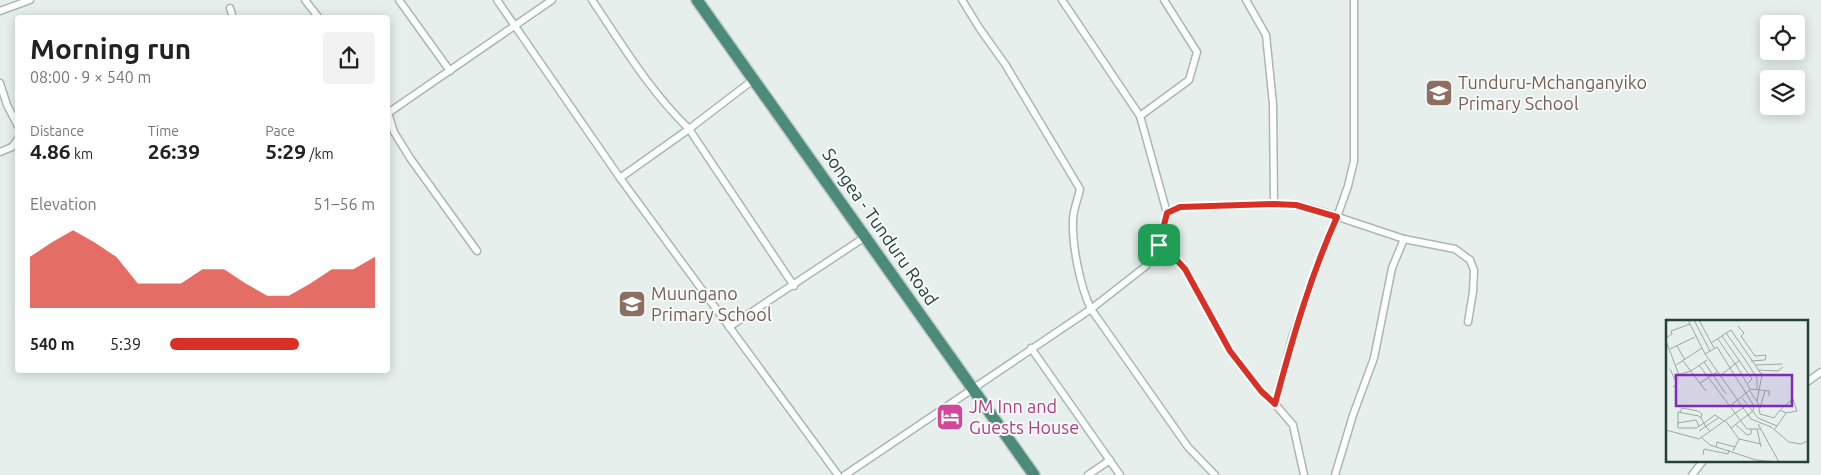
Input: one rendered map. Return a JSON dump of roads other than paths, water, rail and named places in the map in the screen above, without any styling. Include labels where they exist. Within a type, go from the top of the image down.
[{"type":"highway","name":"Songea - Tunduru Road","points":[[701,1],[753,80],[1034,475]]},
{"type":"street","points":[[0,11],[30,0]]},
{"type":"street","points":[[305,0],[317,15]]},
{"type":"street","points":[[399,0],[450,71]]},
{"type":"street","points":[[497,0],[620,178],[838,475]]},
{"type":"street","points":[[390,112],[552,0]]},
{"type":"street","points":[[592,0],[650,86],[689,129],[794,286]]},
{"type":"street","points":[[962,0],[1005,64],[1080,189],[1073,220],[1076,259],[1083,293],[1091,309],[1188,446],[1214,475]]},
{"type":"street","points":[[845,475],[1091,309],[1146,266],[1159,245],[1167,213],[1140,116],[1062,0]]},
{"type":"street","points":[[1140,116],[1189,80],[1197,52],[1164,0]]},
{"type":"street","points":[[1246,0],[1266,35],[1273,104],[1274,204]]},
{"type":"street","points":[[1275,404],[1292,338],[1325,244],[1348,186],[1354,160],[1354,0]]},
{"type":"street","points":[[230,8],[232,15]]},
{"type":"street","points":[[620,178],[753,80]]},
{"type":"street","points":[[0,83],[15,120]]},
{"type":"street","points":[[390,119],[394,132],[410,158],[477,251]]},
{"type":"street","points":[[0,152],[12,147],[15,142]]},
{"type":"street","points":[[1167,213],[1180,207],[1194,205],[1296,205],[1404,239],[1455,249],[1470,260],[1474,270],[1473,292],[1468,322]]},
{"type":"street","points":[[729,327],[794,286],[865,237]]},
{"type":"street","points":[[1335,475],[1353,415],[1374,358],[1392,268],[1404,239]]},
{"type":"street","points":[[1159,245],[1185,269],[1230,351],[1261,391],[1293,425],[1304,475]]},
{"type":"street","points":[[1031,348],[1120,475]]},
{"type":"street","points":[[1808,381],[1821,372]]},
{"type":"street","points":[[1088,475],[1110,460]]},
{"type":"street","points":[[1692,475],[1703,462]]},
{"type":"place","name":"Tunduru-Mchanganyiko Primary School","points":[[1439,93]]},
{"type":"place","name":"Muungano Primary School","points":[[632,304]]},
{"type":"place","name":"JM Inn and Guests House","points":[[950,417]]}]
